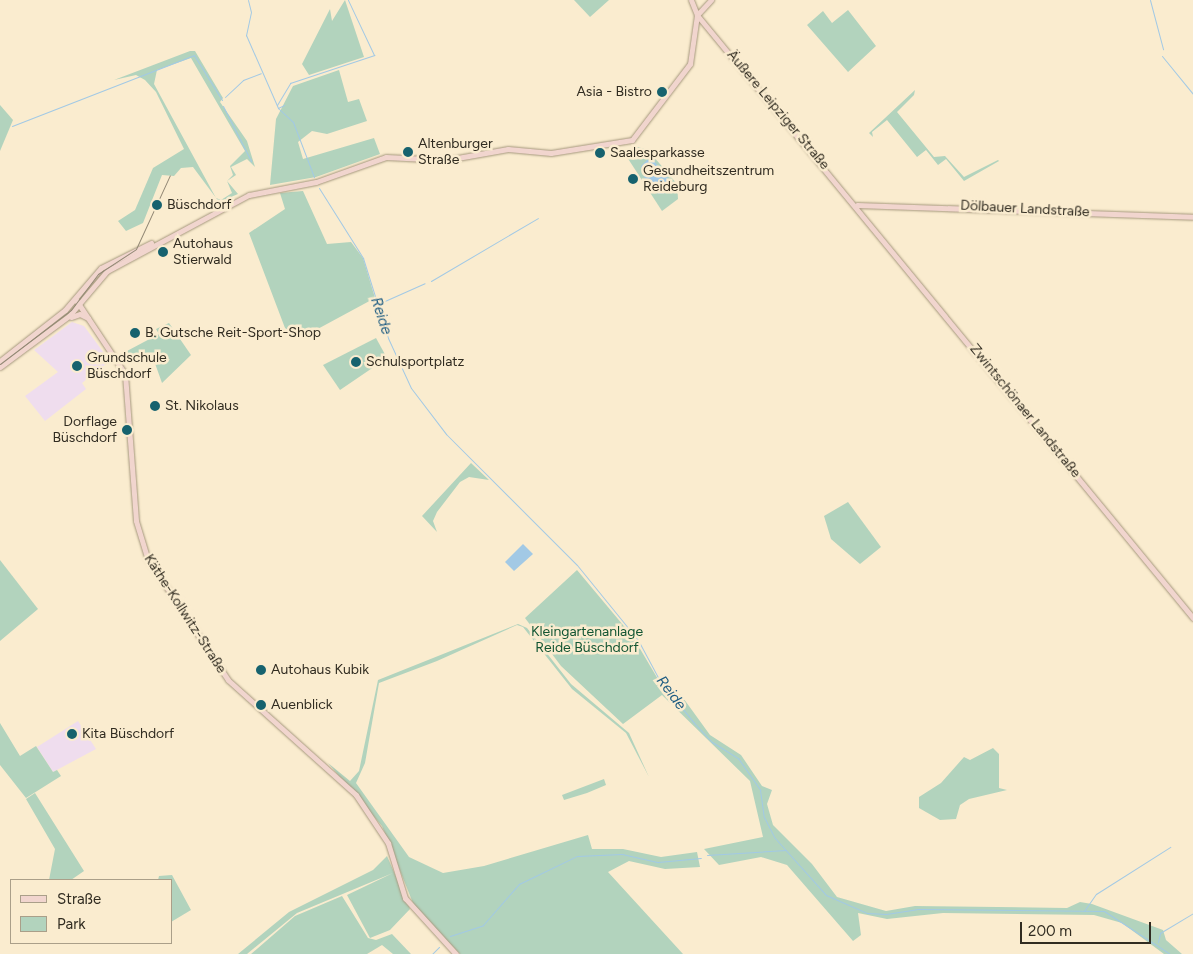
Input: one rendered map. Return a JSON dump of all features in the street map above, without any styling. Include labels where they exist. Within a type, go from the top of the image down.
[{"type":"main road","points":[[0,361],[76,300],[102,268],[168,237],[249,195],[316,182],[386,157],[446,160],[508,149],[551,154],[632,140],[693,60],[697,16],[691,0]]},
{"type":"main road","points":[[697,16],[711,0]]},
{"type":"main road","name":"Äußere Leipziger Straße","points":[[697,16],[857,205]]},
{"type":"main road","name":"Dölbauer Landstraße","points":[[857,205],[1193,217]]},
{"type":"main road","name":"Zwintschönaer Landstraße","points":[[857,205],[1193,618]]},
{"type":"main road","points":[[38,340],[80,305],[102,275],[168,237]]},
{"type":"main road","name":"Käthe-Kollwitz-Straße","points":[[76,300],[92,322],[127,382],[136,521],[147,558],[228,680],[342,779],[362,802],[388,843],[405,898],[456,954]]},
{"type":"main road","points":[[0,367],[38,340],[80,314],[92,322]]},
{"type":"shaded area","name":"Grundschule Büschdorf","points":[[72,322],[84,326],[110,361],[82,383],[86,389],[45,421],[25,396],[58,372],[34,350]]},
{"type":"shaded area","name":"Kita Büschdorf","points":[[78,721],[96,749],[53,772],[37,747]]},
{"type":"green space","points":[[345,0],[364,57],[309,75],[302,64],[330,9],[332,21]]},
{"type":"green space","points":[[574,0],[609,0],[590,17]]},
{"type":"green space","points":[[848,10],[876,46],[848,72],[807,25],[823,11],[832,23]]},
{"type":"green space","points":[[190,51],[195,51],[223,98],[220,102],[247,141],[255,167],[247,159],[231,167],[236,175],[227,181],[233,175],[230,166],[245,151],[191,58],[157,70],[154,84],[216,198],[193,167],[181,168],[174,176],[162,175],[143,223],[126,231],[118,221],[135,210],[153,168],[184,149],[156,92],[145,80],[136,75],[114,80]]},
{"type":"green space","points":[[339,70],[348,102],[359,99],[367,121],[327,134],[312,131],[298,142],[303,159],[374,138],[380,154],[316,177],[270,185],[276,119],[293,86]]},
{"type":"green space","points":[[915,90],[914,95],[897,112],[934,157],[945,156],[964,177],[999,161],[964,181],[946,159],[938,165],[926,150],[917,157],[887,120],[872,132],[873,137],[869,133]]},
{"type":"green space","points":[[0,105],[13,120],[0,151]]},
{"type":"green space","points":[[638,147],[648,150],[677,184],[678,199],[662,211],[625,154]]},
{"type":"green space","points":[[227,181],[238,194],[219,202],[216,198],[221,200],[232,193]]},
{"type":"green space","points":[[303,191],[327,244],[351,242],[363,258],[375,298],[301,338],[285,328],[249,233],[285,209],[280,193]]},
{"type":"green space","points":[[169,323],[191,355],[162,383],[152,355],[133,362],[127,351],[159,334],[156,329]]},
{"type":"green space","name":"Schulsportplatz","points":[[376,338],[387,358],[340,390],[323,365]]},
{"type":"green space","points":[[471,463],[489,480],[469,477],[460,482],[437,512],[433,521],[437,532],[422,516]]},
{"type":"green space","points":[[848,502],[881,547],[860,564],[831,539],[824,516]]},
{"type":"green space","points":[[0,560],[38,609],[0,641]]},
{"type":"green space","name":"Kleingartenanlage Reide Büschdorf","points":[[577,570],[633,637],[665,691],[681,695],[710,735],[741,755],[762,786],[772,790],[767,804],[773,825],[812,864],[837,897],[886,911],[915,906],[1067,908],[1080,902],[1092,904],[1163,930],[1166,940],[1182,954],[1164,954],[1122,923],[1094,915],[943,913],[887,919],[858,913],[861,935],[853,941],[787,865],[761,857],[719,865],[704,849],[763,837],[750,781],[662,695],[623,724],[561,666],[525,618]]},
{"type":"green space","points":[[518,624],[527,628],[571,684],[629,733],[649,777],[626,733],[572,689],[523,627],[517,625],[437,661],[379,683],[365,763],[356,783],[409,857],[443,873],[484,866],[588,835],[592,849],[623,849],[661,857],[697,852],[700,867],[665,869],[629,861],[608,872],[683,954],[460,954],[415,908],[382,826],[328,763],[350,781],[359,771],[378,680]]},
{"type":"green space","points":[[0,723],[20,756],[36,746],[53,772],[57,770],[61,776],[26,798],[0,765]]},
{"type":"green space","points":[[993,748],[999,754],[999,788],[1007,790],[969,799],[960,805],[956,819],[940,820],[919,808],[919,797],[941,783],[964,757],[970,760]]},
{"type":"green space","points":[[604,779],[606,785],[564,800],[562,795]]},
{"type":"green space","points":[[35,793],[84,871],[72,879],[49,879],[55,849],[26,799]]},
{"type":"green space","points":[[387,856],[410,909],[390,930],[370,938],[347,895],[393,873],[297,913],[247,954],[238,954],[289,912],[373,870]]},
{"type":"green space","points":[[172,875],[191,910],[172,921],[172,879],[158,879],[159,876]]},
{"type":"green space","points":[[342,896],[368,938],[376,940],[392,934],[411,954],[393,954],[382,945],[367,954],[251,954],[295,916]]},
{"type":"water","points":[[647,160],[654,161],[670,181],[667,193],[658,194],[644,177],[641,166]]},
{"type":"water","points":[[523,544],[533,554],[514,571],[505,562]]},
{"type":"waterway","name":"Reide","points":[[248,0],[251,12],[246,35],[278,108],[293,122],[314,177]]},
{"type":"waterway","points":[[277,105],[290,83],[374,55],[348,0]]},
{"type":"waterway","points":[[1150,0],[1163,49]]},
{"type":"waterway","points":[[12,126],[194,55],[222,100]]},
{"type":"waterway","points":[[1162,56],[1193,94]]},
{"type":"waterway","points":[[225,97],[243,80],[261,73]]},
{"type":"waterway","name":"Reide","points":[[278,108],[284,105]]},
{"type":"waterway","points":[[223,106],[251,161]]},
{"type":"waterway","name":"Reide","points":[[319,188],[363,258],[388,338],[411,388],[446,434],[577,565],[638,640],[660,681],[695,724],[712,742],[738,758],[760,790],[764,817],[774,837],[826,895],[867,913],[886,914],[917,909],[1104,911],[1170,954]]},
{"type":"waterway","points":[[431,281],[538,218]]},
{"type":"waterway","points":[[378,304],[425,283]]},
{"type":"waterway","name":"Reide","points":[[377,299],[381,298]]},
{"type":"waterway","points":[[1084,911],[1096,894],[1170,847]]},
{"type":"waterway","points":[[707,855],[786,850]]},
{"type":"waterway","points":[[450,936],[483,925],[519,884],[577,856],[622,854],[658,862],[701,858]]},
{"type":"waterway","points":[[1158,942],[1160,933],[1193,913]]},
{"type":"waterway","points":[[432,954],[439,947]]},
{"type":"tram line","points":[[0,364],[71,310],[98,274],[136,249],[170,175]]},
{"type":"place","name":"Asia - Bistro","points":[[662,92]]},
{"type":"place","name":"Altenburger Straße","points":[[408,152]]},
{"type":"place","name":"Saalesparkasse","points":[[600,153]]},
{"type":"place","name":"Gesundheitszentrum Reideburg","points":[[633,179]]},
{"type":"place","name":"Büschdorf","points":[[157,205]]},
{"type":"place","name":"Autohaus Stierwald","points":[[163,252]]},
{"type":"place","name":"B. Gutsche Reit-Sport-Shop","points":[[135,333]]},
{"type":"place","name":"Schulsportplatz","points":[[356,362]]},
{"type":"place","name":"Grundschule Büschdorf","points":[[77,366]]},
{"type":"place","name":"St. Nikolaus","points":[[155,406]]},
{"type":"place","name":"Dorflage Büschdorf","points":[[127,430]]},
{"type":"place","name":"Autohaus Kubik","points":[[261,670]]},
{"type":"place","name":"Auenblick","points":[[261,705]]},
{"type":"place","name":"Kita Büschdorf","points":[[72,734]]}]
